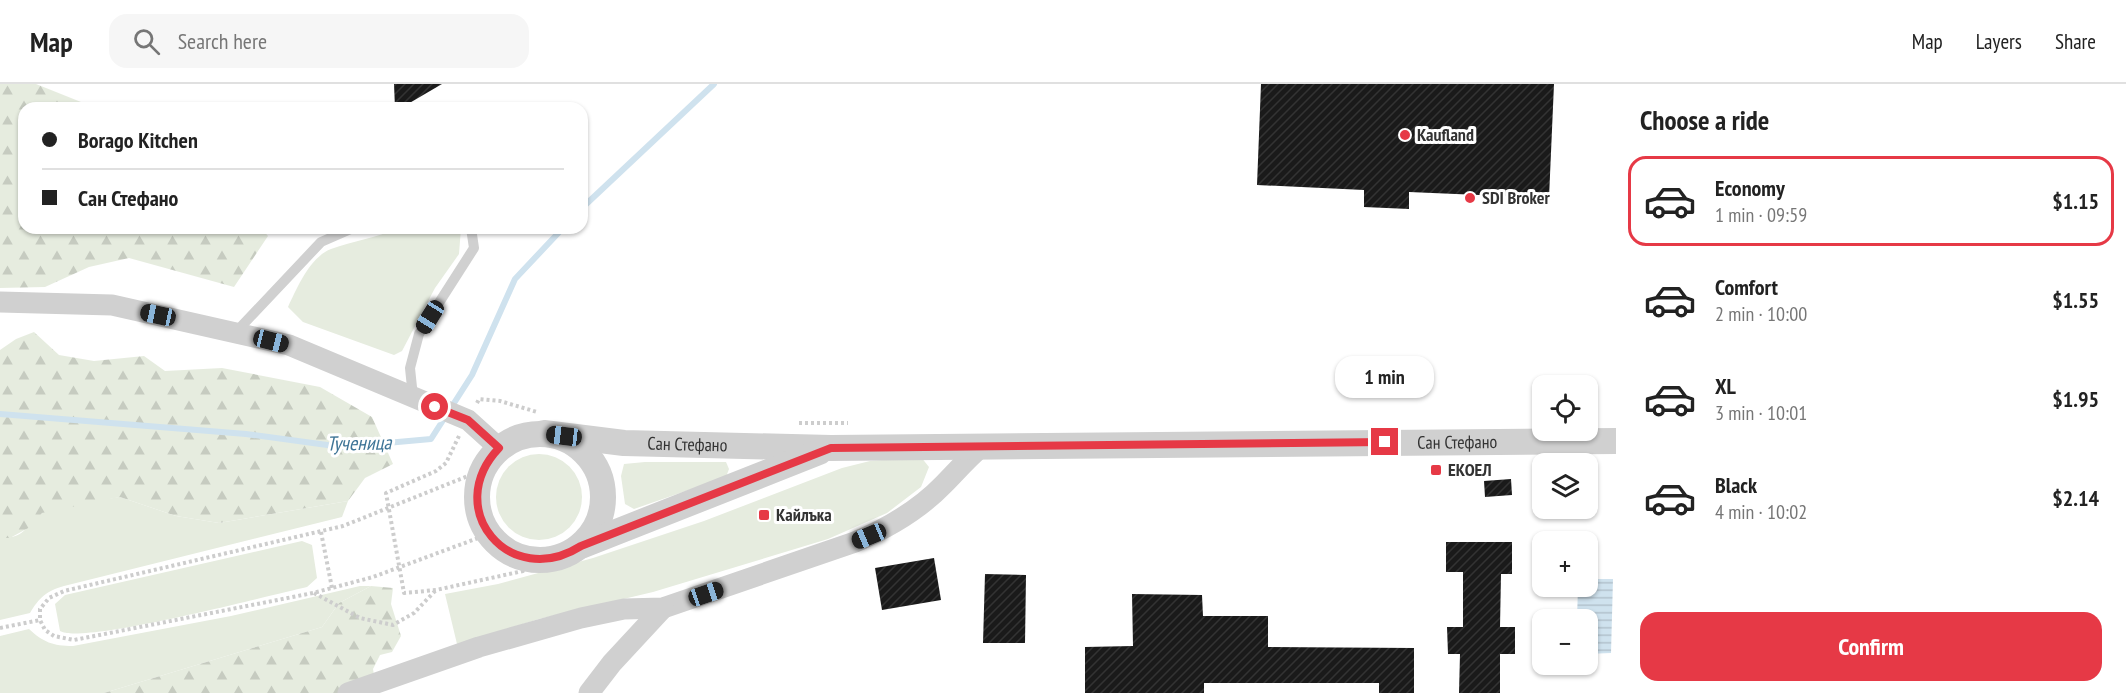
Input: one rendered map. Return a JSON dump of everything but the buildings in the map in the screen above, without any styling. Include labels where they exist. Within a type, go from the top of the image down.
[{"type":"street","points":[[0,302],[112,305],[289,345],[464,419],[499,448]]},
{"type":"street","points":[[546,424],[562,437],[579,446],[592,460],[601,477],[604,496],[602,514],[594,532],[581,546],[566,555],[550,560],[532,560],[516,556],[501,547],[489,534],[481,519],[477,503],[478,486],[483,470],[499,448],[546,424]]},
{"type":"street","name":"Сан Стефано","points":[[546,424],[624,443],[831,448],[1616,441]]},
{"type":"street","name":"Сан Стефано","points":[[581,546],[831,448]]},
{"type":"street","points":[[348,693],[479,647],[581,618],[624,609],[663,608],[882,530],[910,513],[944,485],[960,465],[980,448]]},
{"type":"street","points":[[589,693],[612,663],[663,608]]},
{"type":"lane","points":[[236,332],[321,242],[339,234]]},
{"type":"lane","points":[[413,397],[410,368],[419,334],[474,248],[472,234]]},
{"type":"path","points":[[532,560],[523,571],[436,590],[404,593],[386,493],[436,471],[446,464],[464,419],[479,399],[500,401],[546,424]]},
{"type":"path","points":[[792,422],[852,423]]},
{"type":"path","points":[[483,470],[343,526],[64,591],[49,598],[40,609],[40,620],[45,630],[54,636],[74,640],[313,593],[400,567],[489,534]]},
{"type":"path","points":[[321,532],[332,588]]},
{"type":"path","points":[[313,593],[360,618],[393,625],[414,612],[436,590]]},
{"type":"path","points":[[0,628],[40,620]]},
{"type":"green space","points":[[0,84],[36,84],[81,102],[18,102],[18,234],[266,234],[268,236],[234,287],[129,258],[89,267],[45,287],[0,288]]},
{"type":"green space","points":[[381,234],[461,234],[459,254],[435,288],[402,351],[394,355],[303,322],[288,307],[311,266],[323,253]]},
{"type":"green space","points":[[34,332],[59,355],[94,361],[144,356],[165,371],[222,368],[320,387],[372,417],[393,464],[365,478],[348,501],[219,523],[176,516],[120,497],[42,513],[30,527],[10,538],[0,538],[0,350],[16,339]]},
{"type":"green space","points":[[539,454],[563,461],[575,473],[582,497],[575,521],[563,533],[539,540],[515,533],[503,521],[496,497],[503,473],[515,461]]},
{"type":"green space","points":[[921,457],[929,467],[921,487],[887,513],[828,539],[653,592],[539,619],[457,644],[445,594],[498,584],[593,558],[704,521],[842,468],[870,461]]},
{"type":"green space","points":[[726,462],[729,469],[726,477],[634,509],[625,504],[621,476],[624,464]]},
{"type":"green space","points":[[120,497],[176,516],[219,523],[348,501],[342,517],[64,586],[44,596],[30,613],[0,620],[0,538],[16,536],[47,511]]},
{"type":"green space","points":[[302,541],[312,545],[317,578],[307,587],[138,625],[103,631],[75,633],[60,631],[55,604],[65,595]]},
{"type":"green space","points":[[360,586],[371,586],[339,603],[322,627],[104,693],[0,693],[0,636],[29,629],[49,642],[73,646],[231,616]]},
{"type":"green space","points":[[371,586],[393,588],[391,604],[401,636],[392,652],[380,655],[373,669],[377,693],[104,693],[322,627],[339,603]]},
{"type":"water","points":[[1598,579],[1613,579],[1611,653],[1598,654],[1598,609],[1577,609],[1578,597],[1598,597]]},
{"type":"waterway","name":"Тученица","points":[[588,202],[714,84]]},
{"type":"waterway","name":"Тученица","points":[[0,414],[246,434],[342,447],[431,439],[472,375],[515,279],[557,234]]},
{"type":"place","name":"Kaufland","points":[[1405,135]]},
{"type":"place","name":"SDI Broker","points":[[1470,198]]},
{"type":"place","name":"ЕКОЕЛ","points":[[1436,470]]},
{"type":"place","name":"Кайлъка","points":[[764,515]]},
{"type":"route","points":[[435,407],[468,420],[499,448],[483,470],[478,486],[477,503],[481,519],[489,534],[501,547],[516,556],[532,560],[550,560],[566,555],[581,546],[831,448],[1385,442]]}]
